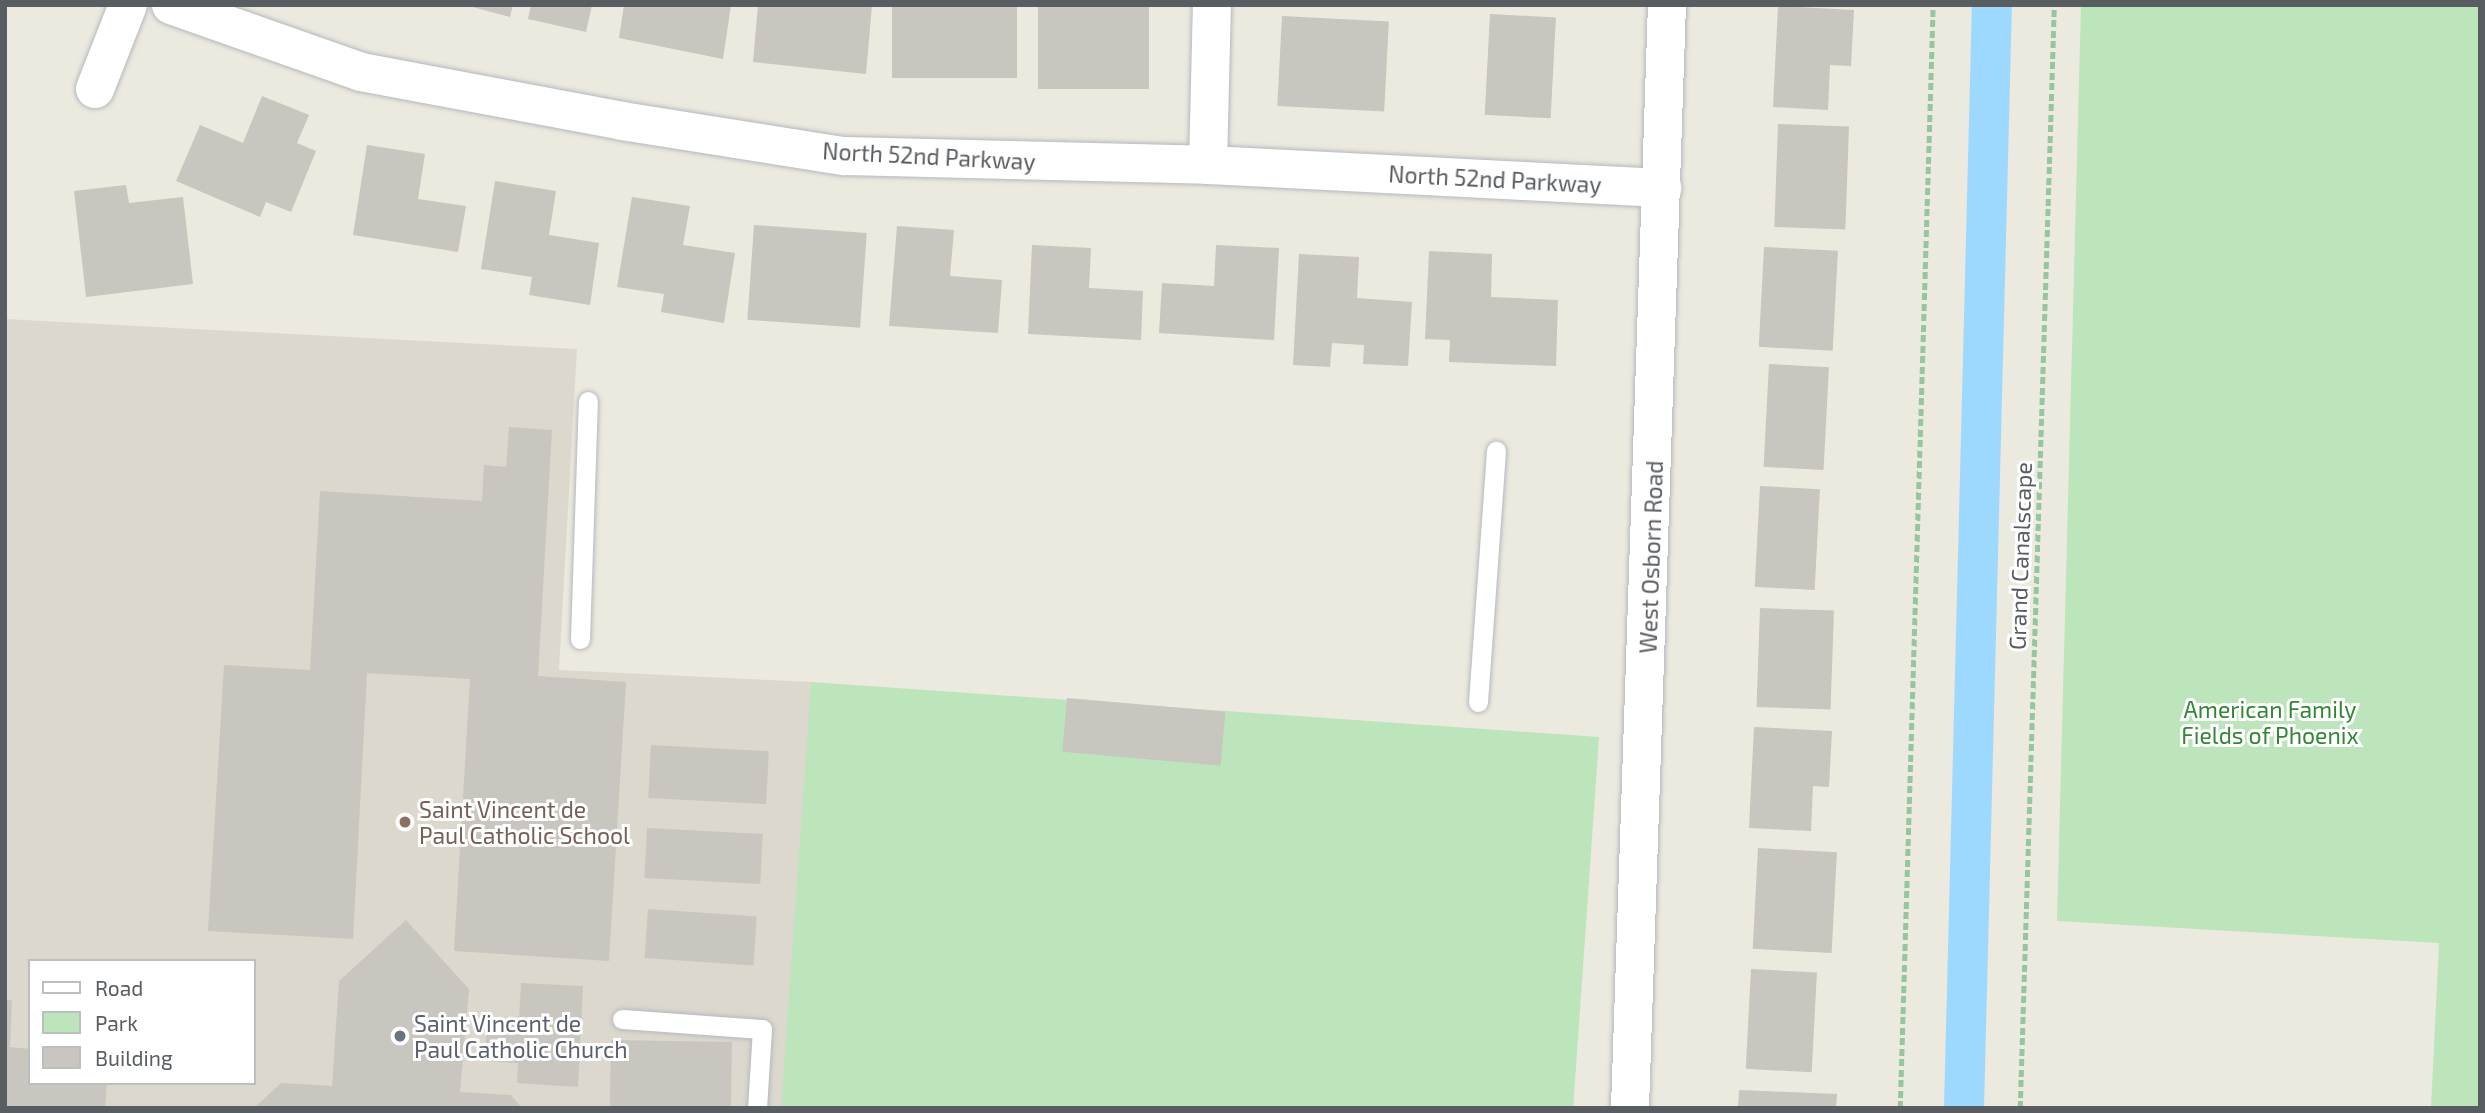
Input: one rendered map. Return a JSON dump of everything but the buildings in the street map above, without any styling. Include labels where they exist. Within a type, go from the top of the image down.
[{"type":"street","points":[[94,89],[128,5]]},
{"type":"street","name":"North 52nd Parkway","points":[[171,5],[361,72],[635,124],[845,156],[1208,165],[1662,188]]},
{"type":"street","points":[[1208,165],[1212,5]]},
{"type":"street","name":"West Osborn Road","points":[[1630,1108],[1667,5]]},
{"type":"lane","points":[[580,639],[588,401]]},
{"type":"lane","points":[[1478,702],[1496,452]]},
{"type":"lane","points":[[622,1019],[762,1029],[757,1108]]},
{"type":"path","points":[[1900,1108],[1933,5]]},
{"type":"path","name":"Grand Canalscape","points":[[2020,1108],[2054,5]]},
{"type":"shaded area","name":"Saint Vincent de Paul Catholic School","points":[[5,319],[577,349],[559,670],[811,682],[789,1108],[5,1108]]},
{"type":"green space","name":"American Family Fields of Phoenix","points":[[2081,5],[2480,5],[2480,1108],[2431,1108],[2439,943],[2057,921]]},
{"type":"green space","points":[[811,682],[1599,737],[1573,1108],[781,1108]]},
{"type":"waterway","points":[[1964,1108],[1992,5]]},
{"type":"place","name":"Saint Vincent de Paul Catholic School","points":[[405,822]]},
{"type":"place","name":"Saint Vincent de Paul Catholic Church","points":[[400,1036]]}]
